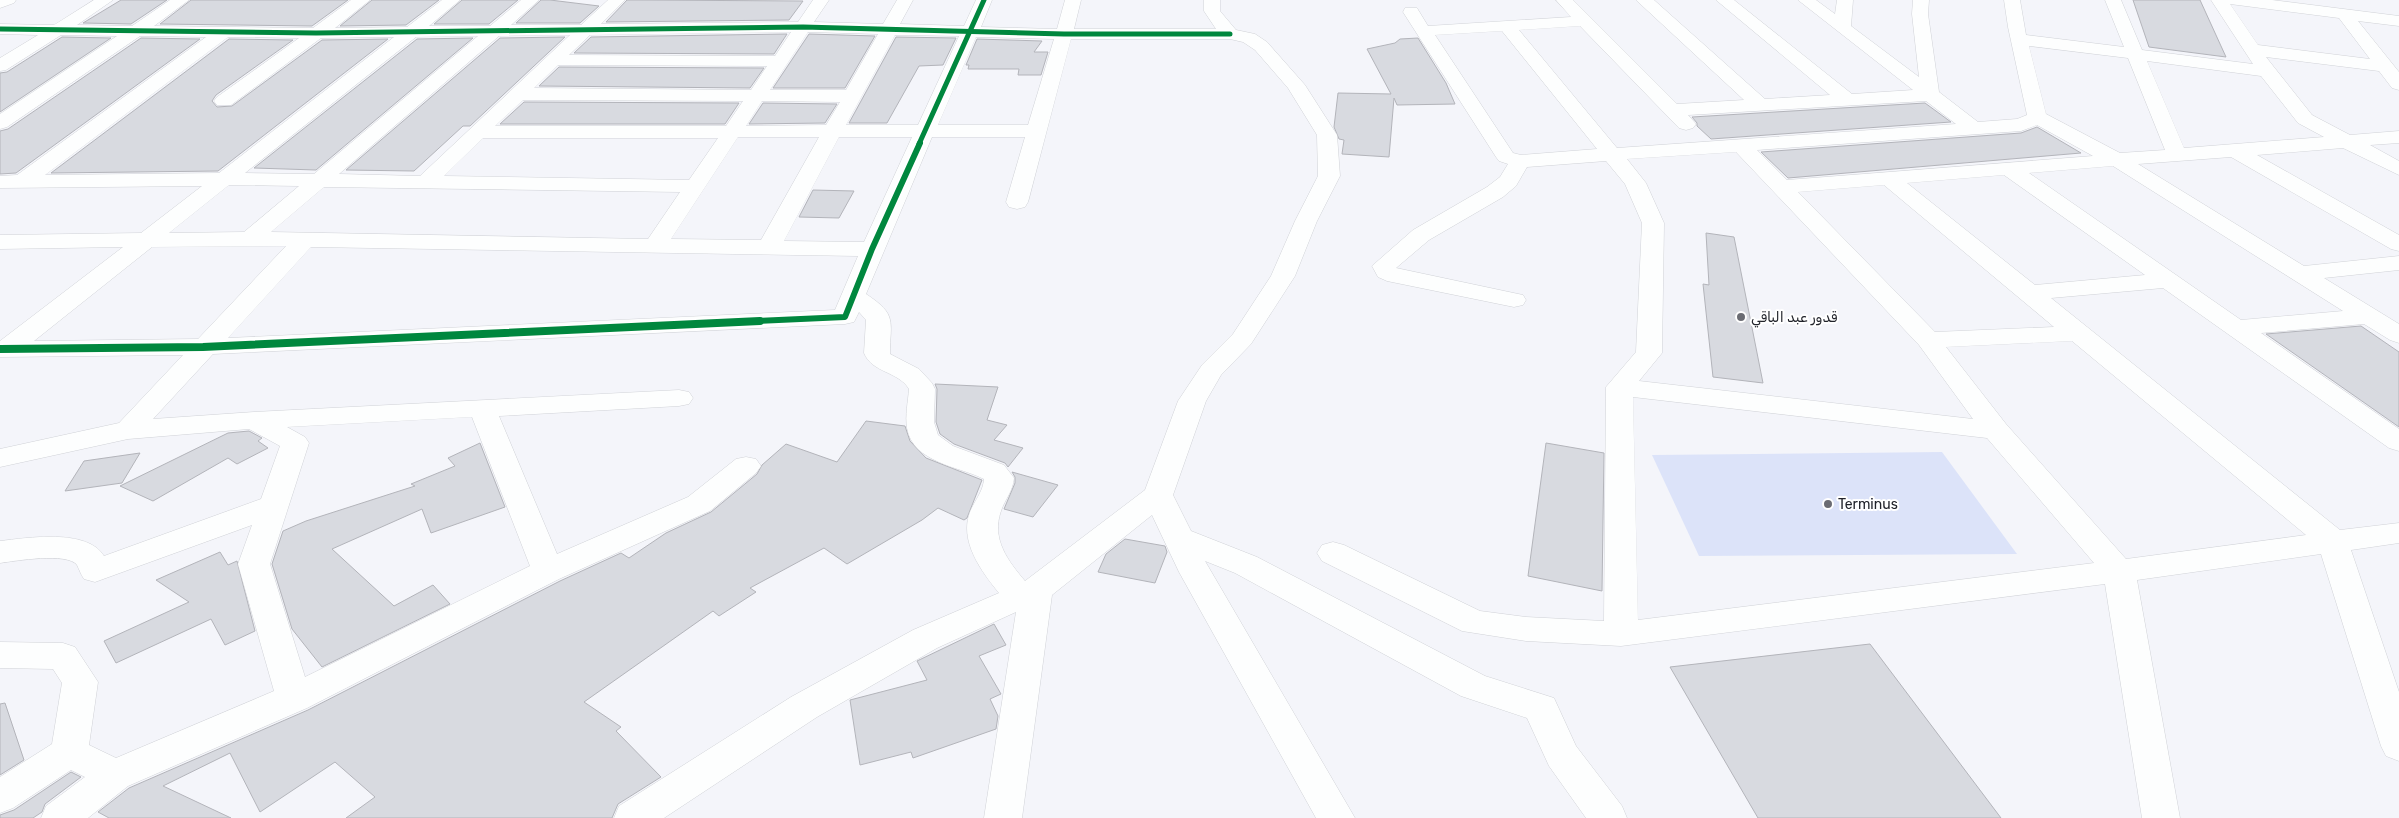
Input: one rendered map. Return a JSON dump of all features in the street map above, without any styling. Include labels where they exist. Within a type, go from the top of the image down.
[{"type":"street","points":[[0,3],[8,0]]},
{"type":"street","points":[[0,66],[105,0]]},
{"type":"street","points":[[0,123],[181,0]]},
{"type":"street","points":[[224,101],[362,0]]},
{"type":"street","points":[[4,349],[452,0]]},
{"type":"street","points":[[250,238],[531,0]]},
{"type":"street","points":[[425,182],[617,0]]},
{"type":"street","points":[[656,244],[821,0]]},
{"type":"street","points":[[768,247],[905,0]]},
{"type":"street","points":[[4,349],[203,347],[842,318],[848,315],[872,249],[984,0]]},
{"type":"street","points":[[1017,202],[1073,0]]},
{"type":"street","points":[[1212,0],[1212,11],[1217,20],[1230,34]]},
{"type":"street","points":[[1564,0],[1710,148]]},
{"type":"street","points":[[1644,0],[1761,105]]},
{"type":"street","points":[[1724,0],[1848,100]]},
{"type":"street","points":[[1806,0],[1975,129]]},
{"type":"street","points":[[1842,27],[1845,0]]},
{"type":"street","points":[[1921,0],[1920,14],[1930,95]]},
{"type":"street","points":[[2012,0],[2018,39],[2037,117],[2117,160],[2399,335]]},
{"type":"street","points":[[2113,0],[2177,156]]},
{"type":"street","points":[[2219,0],[2267,71],[2305,119],[2399,169]]},
{"type":"street","points":[[2233,0],[2399,20]]},
{"type":"street","points":[[1411,12],[1506,157],[1520,161],[1975,129],[2021,125],[2037,117]]},
{"type":"street","points":[[2344,14],[2399,84]]},
{"type":"street","points":[[1423,31],[1585,20]]},
{"type":"street","points":[[1506,25],[1635,183],[1653,224],[1649,353],[1619,387],[1621,634]]},
{"type":"street","points":[[0,29],[411,32],[803,27],[1064,34],[1230,34],[1249,38],[1261,46],[1296,85],[1327,136],[1329,176],[1306,221],[1283,276],[1242,339],[1211,371],[1192,401],[1158,495],[1029,594],[925,639],[804,707],[633,818]]},
{"type":"street","points":[[22,182],[224,32]]},
{"type":"street","points":[[2018,39],[2267,71]]},
{"type":"street","points":[[2254,50],[2384,66]]},
{"type":"street","points":[[553,60],[780,61]]},
{"type":"street","points":[[518,94],[852,96]]},
{"type":"street","points":[[1673,110],[1930,95]]},
{"type":"street","points":[[478,132],[1038,131]]},
{"type":"street","points":[[1781,187],[2399,137]]},
{"type":"street","points":[[1742,146],[1928,340],[1996,430],[2118,571],[2161,818]]},
{"type":"street","points":[[2236,151],[2399,244]]},
{"type":"street","points":[[1514,300],[1395,276],[1386,272],[1384,266],[1421,235],[1496,192],[1508,181],[1520,161]]},
{"type":"street","points":[[2009,169],[2399,442]]},
{"type":"street","points":[[1888,178],[2332,540],[2399,746]]},
{"type":"street","points":[[0,182],[224,179],[695,186]]},
{"type":"street","points":[[0,242],[148,238],[250,238],[304,241],[656,244],[872,249]]},
{"type":"street","points":[[128,430],[203,347],[304,241]]},
{"type":"street","points":[[2302,274],[2399,263]]},
{"type":"street","points":[[2029,293],[2167,280]]},
{"type":"street","points":[[855,297],[875,312],[880,321],[877,353],[879,358],[909,374],[920,383],[922,389],[922,431],[926,440],[946,454],[994,472],[999,478],[999,487],[984,516],[984,541],[995,565],[1029,594]]},
{"type":"street","points":[[2237,328],[2369,316]]},
{"type":"street","points":[[1928,340],[2079,333]]},
{"type":"street","points":[[1619,387],[1996,430]]},
{"type":"street","points":[[1,456],[128,430],[254,420],[679,398]]},
{"type":"street","points":[[482,408],[548,571]]},
{"type":"street","points":[[254,420],[296,443],[254,564],[294,698]]},
{"type":"street","points":[[60,818],[115,775],[294,698],[548,571],[699,504],[746,466]]},
{"type":"street","points":[[1158,495],[1178,537],[1278,720],[1336,818]]},
{"type":"street","points":[[0,552],[58,548],[77,552],[88,557],[95,571],[273,506]]},
{"type":"street","points":[[1332,553],[1474,622],[1526,630],[1621,634],[2118,571],[2399,532]]},
{"type":"street","points":[[1178,537],[1246,565],[1473,686],[1541,708],[1562,755],[1608,818]]},
{"type":"street","points":[[1003,818],[1029,594]]},
{"type":"street","points":[[0,655],[63,656],[80,682],[69,752],[0,797]]},
{"type":"street","points":[[69,752],[115,775]]},
{"type":"shaded area","name":"Terminus","points":[[1942,452],[2017,554],[1699,556],[1652,455]]},
{"type":"building","points":[[121,0],[167,0],[131,24],[83,23]]},
{"type":"building","points":[[191,0],[348,0],[312,26],[160,24]]},
{"type":"building","points":[[372,0],[439,0],[406,25],[340,26]]},
{"type":"building","points":[[462,0],[518,0],[489,24],[434,24]]},
{"type":"building","points":[[541,0],[599,6],[580,23],[516,23]]},
{"type":"building","points":[[627,0],[803,1],[789,20],[606,22]]},
{"type":"building","points":[[2133,0],[2200,0],[2226,57],[2149,47]]},
{"type":"building","points":[[787,34],[774,54],[574,53],[591,37]]},
{"type":"building","points":[[809,34],[875,36],[845,88],[773,88]]},
{"type":"building","points":[[62,37],[111,38],[0,112],[0,73],[7,72]]},
{"type":"building","points":[[565,37],[470,126],[463,126],[414,171],[346,170],[500,38]]},
{"type":"building","points":[[896,37],[956,38],[943,65],[919,66],[887,123],[849,123]]},
{"type":"building","points":[[141,38],[200,39],[16,173],[0,174],[0,131],[8,129]]},
{"type":"building","points":[[473,38],[316,170],[254,168],[417,39]]},
{"type":"building","points":[[1418,38],[1446,83],[1455,104],[1397,105],[1394,98],[1389,157],[1342,154],[1344,140],[1339,139],[1334,127],[1338,93],[1391,94],[1367,49],[1395,43],[1400,39]]},
{"type":"building","points":[[229,39],[293,40],[216,95],[212,101],[217,107],[232,106],[322,40],[388,39],[218,171],[51,173]]},
{"type":"building","points":[[977,39],[1042,41],[1034,52],[1048,52],[1041,75],[1018,75],[1019,69],[968,69],[969,65],[966,65]]},
{"type":"building","points":[[559,67],[764,68],[750,88],[539,86]]},
{"type":"building","points":[[524,102],[739,103],[725,124],[500,124]]},
{"type":"building","points":[[763,103],[837,104],[825,123],[749,124]]},
{"type":"building","points":[[1925,103],[1951,122],[1711,139],[1697,126],[1692,117]]},
{"type":"building","points":[[2037,127],[2081,153],[1788,178],[1761,152],[2021,133]]},
{"type":"building","points":[[813,190],[854,191],[839,218],[799,217]]},
{"type":"building","points":[[1706,233],[1734,237],[1763,383],[1713,377],[1703,284],[1709,285]]},
{"type":"building","points":[[2361,326],[2399,352],[2399,427],[2266,334]]},
{"type":"building","points":[[935,384],[998,387],[987,420],[1007,425],[994,440],[1023,448],[1008,467],[1005,463],[954,444],[940,434],[936,422],[937,389]]},
{"type":"building","points":[[866,421],[905,426],[910,441],[926,458],[982,480],[967,518],[964,520],[938,508],[922,520],[847,564],[824,548],[750,588],[756,592],[719,616],[713,611],[584,702],[621,727],[616,731],[661,777],[618,804],[612,818],[346,818],[375,797],[335,762],[260,812],[230,753],[163,786],[231,818],[109,818],[98,812],[129,788],[308,710],[560,581],[621,553],[629,558],[666,533],[711,512],[757,474],[762,465],[786,444],[837,462]]},
{"type":"building","points":[[249,431],[262,438],[258,441],[268,448],[237,464],[228,458],[153,501],[120,486],[228,433]]},
{"type":"building","points":[[480,443],[505,507],[431,533],[422,509],[332,549],[394,606],[433,585],[450,604],[322,667],[292,629],[272,564],[283,531],[306,521],[415,486],[411,484],[455,466],[448,458]]},
{"type":"building","points":[[1546,443],[1604,453],[1602,591],[1528,576]]},
{"type":"building","points":[[140,453],[122,483],[65,491],[84,461]]},
{"type":"building","points":[[1012,472],[1058,485],[1033,517],[1004,509],[1015,483],[1015,477]]},
{"type":"building","points":[[1125,539],[1165,546],[1167,552],[1155,583],[1098,572],[1106,554]]},
{"type":"building","points":[[220,552],[228,565],[237,561],[255,631],[225,645],[211,619],[116,663],[104,641],[189,602],[156,580]]},
{"type":"building","points":[[994,624],[1006,645],[979,656],[1001,694],[990,699],[998,716],[996,729],[913,758],[911,752],[860,765],[850,700],[927,680],[917,661]]},
{"type":"building","points":[[1870,644],[2001,818],[1758,818],[1670,667]]},
{"type":"building","points":[[5,703],[24,760],[0,775],[0,704]]},
{"type":"building","points":[[71,772],[81,777],[45,804],[42,812],[33,818],[0,818],[0,815],[14,810]]},
{"type":"cycle path","points":[[0,349],[203,347],[845,317],[872,249],[984,0]]},
{"type":"cycle path","points":[[0,29],[316,33],[803,27],[1064,34],[1230,34]]},
{"type":"place","name":"قدور عبد الباقي","points":[[1741,317]]},
{"type":"place","name":"Terminus","points":[[1828,504]]}]
